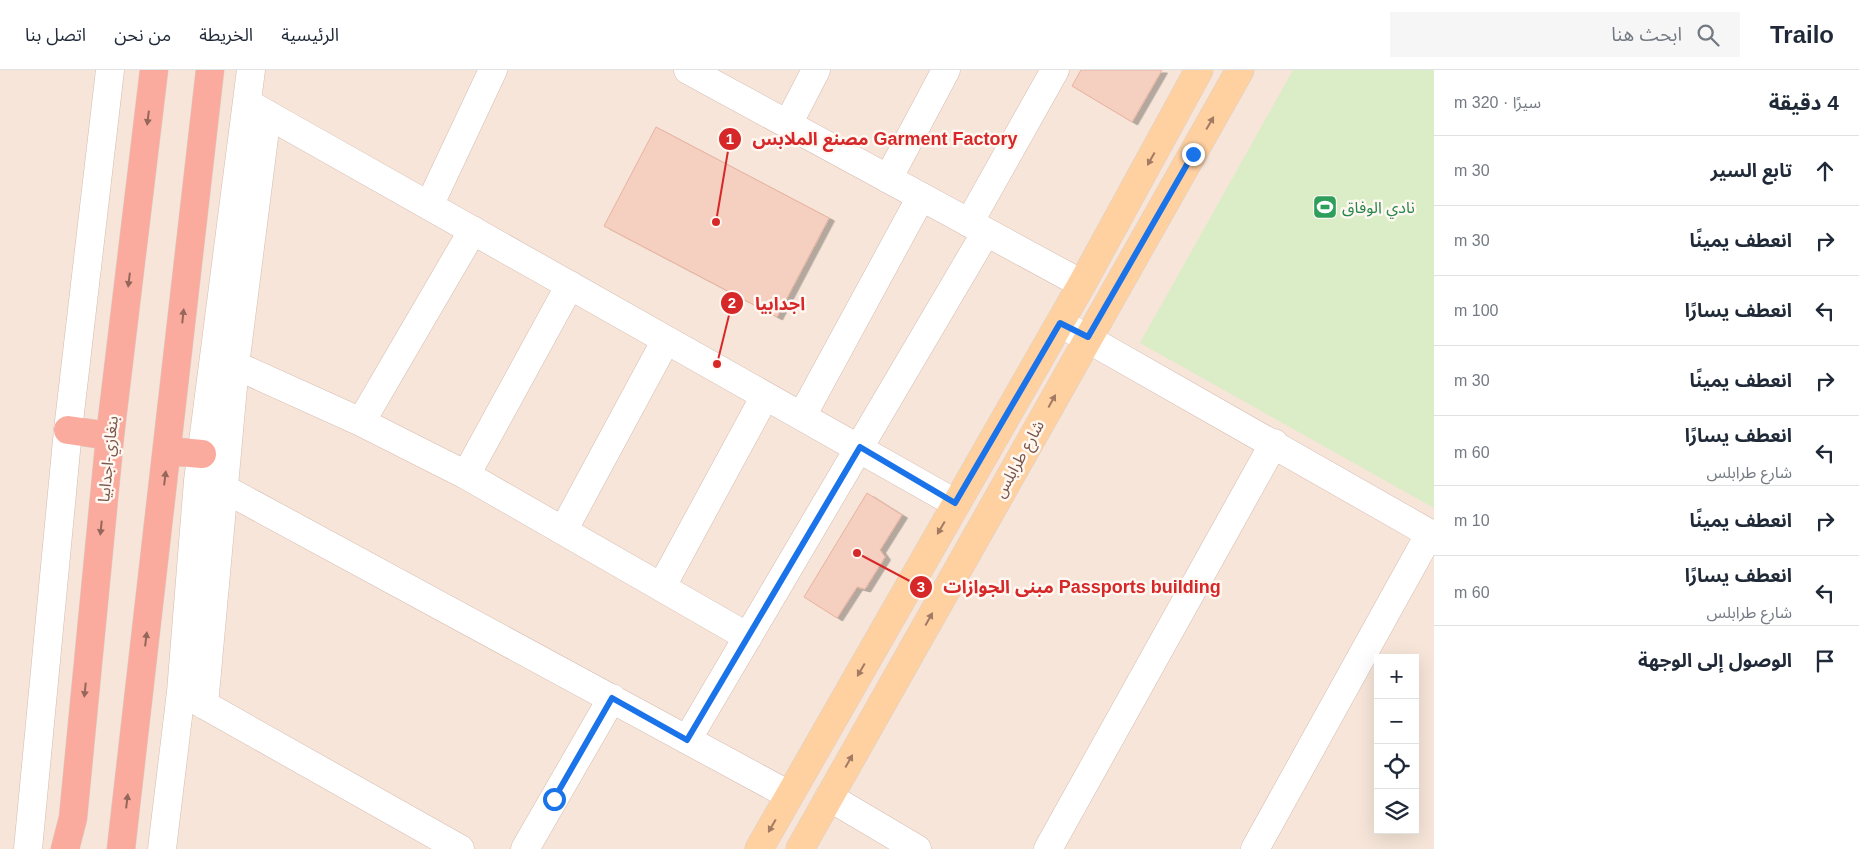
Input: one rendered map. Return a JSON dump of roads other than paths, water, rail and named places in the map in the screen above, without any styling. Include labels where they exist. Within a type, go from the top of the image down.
[{"type":"highway","name":"بنغازي-اجدابيا","points":[[65,849],[73,818],[110,436],[154,70]]},
{"type":"highway","points":[[121,849],[168,451],[210,70]]},
{"type":"highway","points":[[68,430],[110,436]]},
{"type":"highway","points":[[168,451],[202,454]]},
{"type":"main road","name":"شارع طرابلس","points":[[759,849],[955,503],[1060,323],[1199,70]]},
{"type":"main road","name":"شارع طرابلس","points":[[800,849],[1240,70]]},
{"type":"street","points":[[28,849],[68,430],[110,70]]},
{"type":"street","points":[[162,849],[193,698],[223,488],[257,108],[251,70]]},
{"type":"street","points":[[429,206],[493,70]]},
{"type":"street","points":[[688,70],[1082,284]]},
{"type":"street","points":[[788,124],[816,70]]},
{"type":"street","points":[[888,179],[946,70]]},
{"type":"street","points":[[687,740],[860,447],[978,228],[1055,70]]},
{"type":"street","points":[[257,108],[765,396],[860,447],[955,503]]},
{"type":"street","points":[[193,698],[198,482],[257,108]]},
{"type":"street","points":[[802,416],[921,197]]},
{"type":"street","points":[[361,422],[473,230]]},
{"type":"street","points":[[466,475],[570,286]]},
{"type":"street","points":[[1060,323],[1088,337],[1432,534],[1255,849]]},
{"type":"street","points":[[564,529],[666,340]]},
{"type":"street","points":[[235,365],[361,422],[466,475],[564,529],[748,636]]},
{"type":"street","points":[[662,586],[765,396]]},
{"type":"street","points":[[1048,849],[1274,443]]},
{"type":"street","points":[[223,488],[790,795]]},
{"type":"street","points":[[193,698],[460,849]]},
{"type":"street","points":[[525,849],[612,698]]},
{"type":"street","points":[[829,797],[917,849]]},
{"type":"place","name":"نادي الوفاق","points":[[1325,207]]},
{"type":"place","name":"مصنع الملابس Garment Factory","points":[[716,222]]},
{"type":"place","name":"اجدابيا","points":[[717,364]]},
{"type":"place","name":"مبنى الجوازات Passports building","points":[[857,553]]}]
